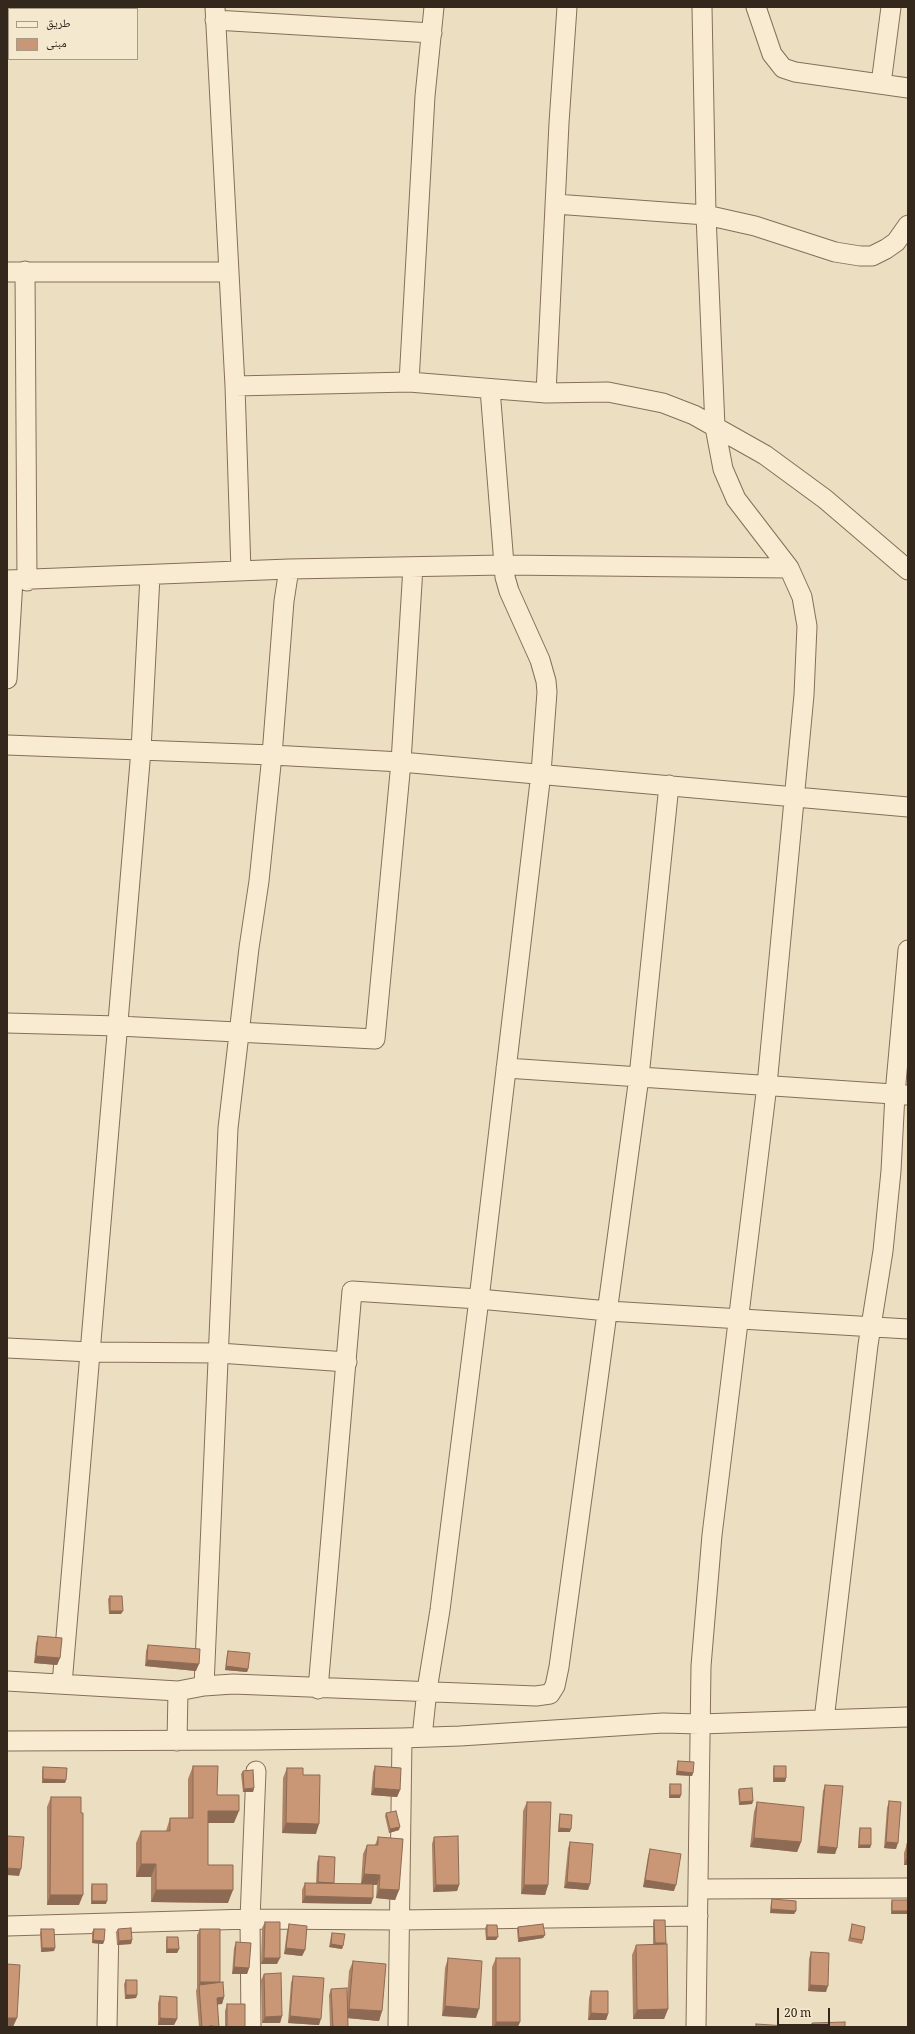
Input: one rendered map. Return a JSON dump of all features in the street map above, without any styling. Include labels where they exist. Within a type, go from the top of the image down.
[{"type":"street","points":[[409,382],[425,96],[434,7]]},
{"type":"street","points":[[546,393],[555,204],[567,7]]},
{"type":"street","points":[[696,2027],[701,1666],[712,1535],[737,1319],[767,1085],[804,695],[807,626],[802,597],[789,568],[736,499],[723,469],[715,426],[706,215],[702,7]]},
{"type":"street","points":[[756,7],[772,54],[783,68],[795,72],[908,88]]},
{"type":"street","points":[[881,84],[891,7]]},
{"type":"street","points":[[240,572],[236,386],[215,13],[432,34]]},
{"type":"street","points":[[555,204],[706,215],[755,226],[835,252],[860,256],[872,256],[886,249],[896,242],[908,226]]},
{"type":"street","points":[[7,679],[16,580],[16,272],[229,272]]},
{"type":"street","points":[[236,386],[409,382],[546,393],[608,392],[662,403],[694,415],[765,455],[825,499],[908,570]]},
{"type":"street","points":[[422,1737],[427,1690],[440,1610],[479,1299],[541,773],[546,680],[540,660],[509,591],[503,565],[490,389]]},
{"type":"street","points":[[16,580],[150,576],[289,569],[503,565],[789,568]]},
{"type":"street","points":[[7,1023],[118,1026],[375,1039],[401,762],[414,567]]},
{"type":"street","points":[[204,1686],[228,1128],[248,948],[259,881],[272,755],[284,601],[289,569]]},
{"type":"street","points":[[62,1684],[141,750],[150,576]]},
{"type":"street","points":[[7,745],[272,755],[401,762],[541,773],[908,807]]},
{"type":"street","points":[[7,1681],[178,1691],[204,1686],[233,1684],[318,1689],[427,1690],[536,1696],[550,1694],[555,1686],[559,1667],[639,1077],[669,785]]},
{"type":"street","points":[[824,1720],[871,1326],[883,1251],[901,1094],[908,950]]},
{"type":"street","points":[[506,1068],[901,1094]]},
{"type":"street","points":[[318,1689],[352,1291],[479,1299],[608,1311],[908,1329]]},
{"type":"street","points":[[7,1348],[91,1352],[219,1353],[347,1362]]},
{"type":"street","points":[[177,1741],[178,1691]]},
{"type":"street","points":[[7,1741],[177,1741],[402,1738],[663,1723],[700,1724],[908,1717]]},
{"type":"street","points":[[398,2027],[402,1738]]},
{"type":"street","points":[[251,2027],[250,1920],[256,1771]]},
{"type":"street","points":[[699,1889],[908,1888]]},
{"type":"street","points":[[7,1926],[250,1920],[399,1920],[698,1916]]},
{"type":"street","points":[[107,2027],[109,1924]]},
{"type":"building","points":[[110,1596],[122,1596],[123,1611],[110,1611]]},
{"type":"building","points":[[38,1636],[62,1638],[60,1658],[36,1656]]},
{"type":"building","points":[[148,1645],[200,1649],[199,1664],[147,1660]]},
{"type":"building","points":[[228,1651],[250,1653],[248,1669],[226,1666]]},
{"type":"building","points":[[678,1761],[694,1762],[693,1773],[677,1771]]},
{"type":"building","points":[[193,1766],[218,1766],[217,1795],[239,1795],[239,1811],[208,1811],[208,1865],[233,1865],[233,1890],[156,1890],[156,1864],[141,1864],[141,1831],[170,1831],[170,1818],[193,1818]]},
{"type":"building","points":[[375,1766],[401,1768],[400,1790],[374,1788]]},
{"type":"building","points":[[774,1766],[786,1766],[786,1778],[774,1778]]},
{"type":"building","points":[[43,1767],[67,1768],[66,1780],[43,1779]]},
{"type":"building","points":[[287,1768],[303,1768],[303,1775],[320,1775],[319,1824],[286,1823]]},
{"type":"building","points":[[253,1770],[254,1788],[244,1789],[243,1771]]},
{"type":"building","points":[[670,1784],[681,1784],[681,1795],[670,1795]]},
{"type":"building","points":[[825,1785],[843,1786],[837,1848],[819,1846]]},
{"type":"building","points":[[752,1788],[753,1801],[740,1802],[739,1789]]},
{"type":"building","points":[[51,1797],[81,1797],[81,1813],[83,1813],[83,1895],[50,1895]]},
{"type":"building","points":[[889,1801],[901,1802],[898,1843],[886,1842]]},
{"type":"building","points":[[527,1802],[551,1802],[548,1885],[524,1885]]},
{"type":"building","points":[[757,1802],[804,1807],[801,1842],[754,1838]]},
{"type":"building","points":[[396,1811],[400,1827],[390,1829],[386,1813]]},
{"type":"building","points":[[560,1814],[572,1815],[571,1829],[559,1828]]},
{"type":"building","points":[[860,1828],[871,1828],[871,1845],[859,1845]]},
{"type":"building","points":[[7,1836],[24,1837],[21,1869],[7,1868]]},
{"type":"building","points":[[458,1836],[459,1885],[436,1885],[434,1837]]},
{"type":"building","points":[[378,1837],[403,1839],[399,1890],[379,1889],[380,1875],[364,1874],[367,1845],[378,1845]]},
{"type":"building","points":[[570,1842],[593,1844],[590,1884],[567,1882]]},
{"type":"building","points":[[908,1844],[908,1856],[907,1856]]},
{"type":"building","points":[[650,1849],[681,1854],[676,1885],[645,1880]]},
{"type":"building","points":[[319,1856],[335,1857],[334,1883],[318,1882]]},
{"type":"building","points":[[305,1883],[373,1884],[373,1898],[305,1896]]},
{"type":"building","points":[[92,1884],[107,1884],[107,1901],[92,1901]]},
{"type":"building","points":[[772,1899],[796,1901],[796,1911],[771,1909]]},
{"type":"building","points":[[892,1900],[908,1900],[908,1911],[892,1911]]},
{"type":"building","points":[[654,1920],[665,1920],[666,1943],[655,1943]]},
{"type":"building","points":[[265,1922],[280,1922],[280,1958],[264,1958]]},
{"type":"building","points":[[289,1924],[307,1926],[305,1950],[286,1948]]},
{"type":"building","points":[[543,1924],[545,1935],[519,1938],[518,1927]]},
{"type":"building","points":[[852,1924],[865,1927],[863,1940],[850,1938]]},
{"type":"building","points":[[487,1925],[497,1925],[498,1937],[487,1937]]},
{"type":"building","points":[[131,1928],[132,1940],[119,1941],[118,1929]]},
{"type":"building","points":[[41,1929],[54,1929],[55,1948],[42,1948]]},
{"type":"building","points":[[94,1929],[105,1929],[104,1941],[93,1940]]},
{"type":"building","points":[[200,1929],[220,1929],[220,1982],[200,1982]]},
{"type":"building","points":[[332,1933],[345,1934],[343,1946],[331,1944]]},
{"type":"building","points":[[167,1937],[178,1937],[179,1949],[167,1949]]},
{"type":"building","points":[[236,1942],[251,1943],[249,1968],[234,1967]]},
{"type":"building","points":[[667,1944],[668,2009],[637,2010],[636,1945]]},
{"type":"building","points":[[811,1952],[829,1953],[828,1986],[810,1985]]},
{"type":"building","points":[[448,1958],[482,1961],[479,2009],[445,2006]]},
{"type":"building","points":[[496,1958],[520,1958],[520,2022],[496,2022]]},
{"type":"building","points":[[353,1961],[386,1964],[382,2011],[349,2009]]},
{"type":"building","points":[[7,1964],[20,1965],[17,2018],[7,2018]]},
{"type":"building","points":[[281,1973],[282,2016],[265,2017],[264,1974]]},
{"type":"building","points":[[293,1976],[324,1978],[321,2019],[290,2016]]},
{"type":"building","points":[[126,1980],[137,1980],[137,1995],[126,1995]]},
{"type":"building","points":[[223,1982],[224,1997],[217,1998],[219,2027],[202,2027],[199,1985]]},
{"type":"building","points":[[347,1988],[348,2027],[333,2027],[331,1989]]},
{"type":"building","points":[[591,1991],[608,1991],[608,2014],[591,2013]]},
{"type":"building","points":[[160,1996],[177,1997],[177,2019],[160,2018]]},
{"type":"building","points":[[227,2004],[245,2004],[245,2027],[227,2027]]},
{"type":"building","points":[[845,2022],[845,2027],[812,2027],[812,2023]]},
{"type":"building","points":[[756,2024],[787,2026],[787,2027],[756,2027]]}]
